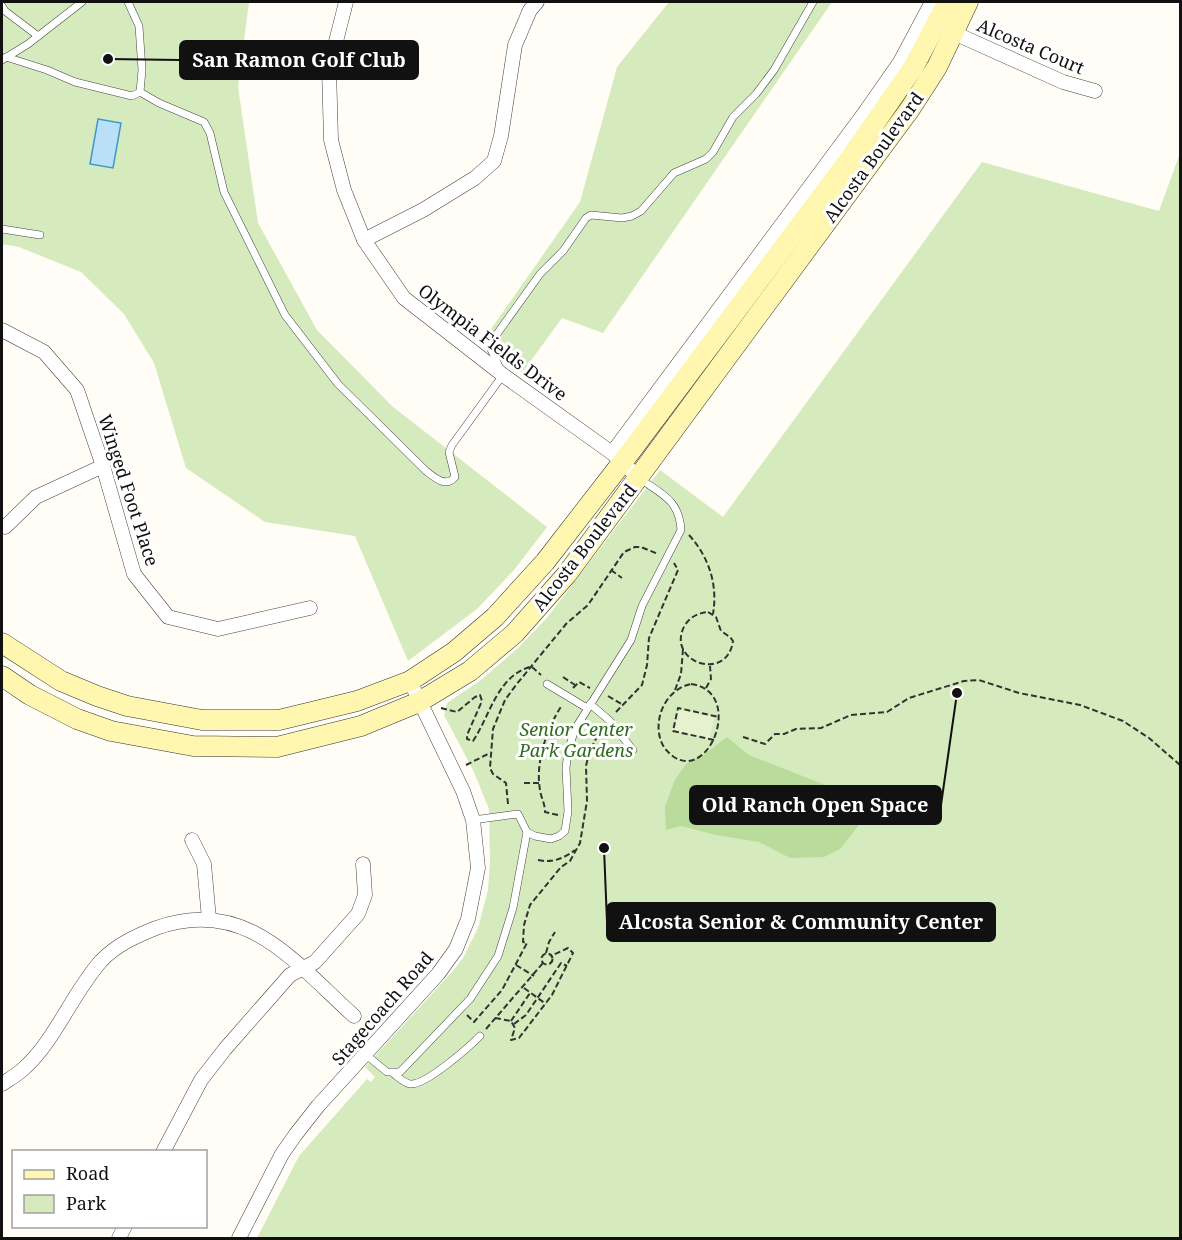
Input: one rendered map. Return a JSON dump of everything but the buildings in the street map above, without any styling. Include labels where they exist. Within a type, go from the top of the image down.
[{"type":"main road","name":"Alcosta Boulevard","points":[[2,643],[61,681],[98,696],[127,706],[202,720],[279,720],[357,701],[410,681],[454,652],[495,617],[545,562],[617,458],[849,160],[913,68],[948,2]]},
{"type":"main road","name":"Alcosta Boulevard","points":[[2,676],[30,695],[77,719],[111,731],[192,746],[277,747],[361,726],[419,702],[470,671],[515,633],[567,574],[910,109],[937,67],[968,2]]},
{"type":"street","name":"Olympia Fields Drive","points":[[346,2],[329,69],[331,140],[344,190],[364,240],[404,298],[503,375],[617,458],[638,477]]},
{"type":"street","points":[[364,240],[423,210],[475,178],[494,161],[501,136],[515,45],[530,10],[537,2]]},
{"type":"street","name":"Alcosta Boulevard","points":[[617,458],[900,62],[932,2]]},
{"type":"street","name":"Alcosta Court","points":[[954,33],[1063,82],[1095,91]]},
{"type":"street","name":"Winged Foot Place","points":[[2,330],[44,352],[77,390],[103,466],[134,574],[168,617],[219,629],[310,608]]},
{"type":"street","points":[[5,527],[36,497],[103,466]]},
{"type":"street","name":"Stagecoach Road","points":[[239,1239],[282,1154],[296,1134],[318,1106],[438,974],[456,949],[468,919],[478,868],[473,820],[463,791],[410,681]]},
{"type":"street","points":[[192,840],[204,864],[209,919]]},
{"type":"street","points":[[164,1150],[201,1080],[225,1049],[290,975],[315,962],[358,914],[365,894],[363,864]]},
{"type":"street","points":[[2,1084],[20,1072],[42,1049],[74,998],[102,960],[131,937],[175,921],[209,919],[256,932],[278,946],[354,1016]]},
{"type":"lane","points":[[4,59],[82,2]]},
{"type":"lane","points":[[128,2],[139,26],[142,70],[140,92]]},
{"type":"lane","points":[[140,92],[159,103],[204,122],[213,142],[224,192],[285,315],[338,384],[436,479],[444,482],[452,481],[455,477],[449,452],[452,445],[503,375],[489,345],[540,274],[563,251],[586,218],[591,215],[622,218],[641,212],[674,173],[706,159],[713,152],[733,117],[756,94],[774,70],[813,2]]},
{"type":"lane","points":[[2,6],[5,11],[38,36]]},
{"type":"lane","points":[[4,59],[47,70],[75,82],[132,96],[140,92]]},
{"type":"lane","points":[[2,229],[39,235]]},
{"type":"lane","points":[[527,832],[551,839],[565,831],[568,811],[566,768],[568,751],[575,729],[612,674],[631,640],[642,606],[677,540],[681,527],[677,509],[672,502],[638,477]]},
{"type":"lane","points":[[547,684],[589,706],[609,720],[633,750]]},
{"type":"lane","points":[[394,1074],[400,1072],[470,999],[498,956],[513,908],[527,832],[518,814],[473,820]]},
{"type":"lane","points":[[365,1054],[404,1082],[416,1083],[438,1071],[480,1035]]},
{"type":"path","points":[[681,527],[701,549],[711,570],[714,587],[713,614]]},
{"type":"path","points":[[509,815],[506,783],[493,774],[490,768],[493,729],[505,700],[566,624],[588,605],[624,552],[634,546],[658,555]]},
{"type":"path","points":[[611,716],[639,689],[644,678],[650,638],[678,570],[674,563]]},
{"type":"path","points":[[611,570],[622,578]]},
{"type":"path","points":[[674,692],[691,684],[706,688],[716,702],[719,717],[714,741],[707,750],[685,761],[668,753],[660,740],[658,728],[663,706],[674,692],[681,674],[683,649],[681,638],[685,624],[700,613],[708,612],[718,620],[721,631],[733,641],[726,657],[710,665],[692,660],[683,649]]},
{"type":"path","points":[[706,688],[711,679],[710,665]]},
{"type":"path","points":[[532,667],[542,676]]},
{"type":"path","points":[[441,708],[457,712],[480,695],[482,701],[467,735],[467,739],[473,741],[505,682],[522,669],[532,667]]},
{"type":"path","points":[[563,677],[575,685]]},
{"type":"path","points":[[743,737],[765,744],[774,734],[784,734],[796,729],[821,728],[850,715],[887,712],[909,698],[964,681],[978,680],[1019,693],[1080,705],[1107,714],[1135,728],[1180,765]]},
{"type":"path","points":[[571,691],[575,685],[582,683],[591,690]]},
{"type":"path","points":[[607,695],[623,705]]},
{"type":"path","points":[[560,816],[545,812],[545,801],[540,790],[540,769],[552,722],[563,704]]},
{"type":"path","points":[[714,741],[673,731],[678,708],[719,717]]},
{"type":"path","points":[[461,1009],[474,1022],[502,990],[527,943],[523,942],[528,909],[555,874],[570,861],[577,849],[587,801],[586,766],[595,740],[606,722]]},
{"type":"path","points":[[466,765],[490,753]]},
{"type":"path","points":[[524,783],[540,783]]},
{"type":"path","points":[[538,860],[545,862],[559,860],[577,849]]},
{"type":"path","points":[[543,963],[541,957],[546,953],[555,932]]},
{"type":"path","points":[[530,993],[513,1022],[512,1040],[519,1038],[546,1004],[573,953],[570,949],[563,949],[551,956]]},
{"type":"path","points":[[546,953],[551,956]]},
{"type":"path","points":[[543,963],[550,963],[551,956]]},
{"type":"path","points":[[480,1035],[543,963]]},
{"type":"path","points":[[495,1018],[513,1022],[525,1015],[561,963],[567,966]]},
{"type":"path","points":[[516,965],[534,976]]},
{"type":"path","points":[[523,988],[546,1004]]},
{"type":"green space","points":[[2,2],[249,2],[238,87],[258,223],[317,330],[392,406],[547,527],[514,570],[477,609],[408,661],[355,536],[265,522],[186,468],[154,363],[124,314],[81,272],[19,247],[2,244]]},
{"type":"green space","points":[[669,2],[832,2],[603,333],[562,318],[522,373],[482,342],[580,202],[617,67]]},
{"type":"green space","name":"Senior Center Park Gardens","points":[[1180,153],[1180,1238],[257,1238],[299,1156],[367,1079],[371,1082],[375,1077],[365,1067],[452,972],[463,958],[478,928],[488,890],[489,809],[473,770],[444,715],[447,703],[481,680],[517,649],[546,619],[660,470],[723,517],[982,162],[1159,211]]},
{"type":"green space","points":[[679,709],[714,717],[710,738],[674,731]]},
{"type":"green space","points":[[727,737],[749,755],[856,797],[866,807],[859,825],[840,849],[824,857],[790,858],[759,842],[681,826],[666,830],[665,806],[675,780],[686,764],[705,754]]},
{"type":"water","points":[[98,119],[121,123],[113,168],[90,164]]},
{"type":"place","name":"San Ramon Golf Club","points":[[108,59]]},
{"type":"place","name":"Old Ranch Open Space","points":[[957,693]]},
{"type":"place","name":"Alcosta Senior & Community Center","points":[[604,848]]}]
